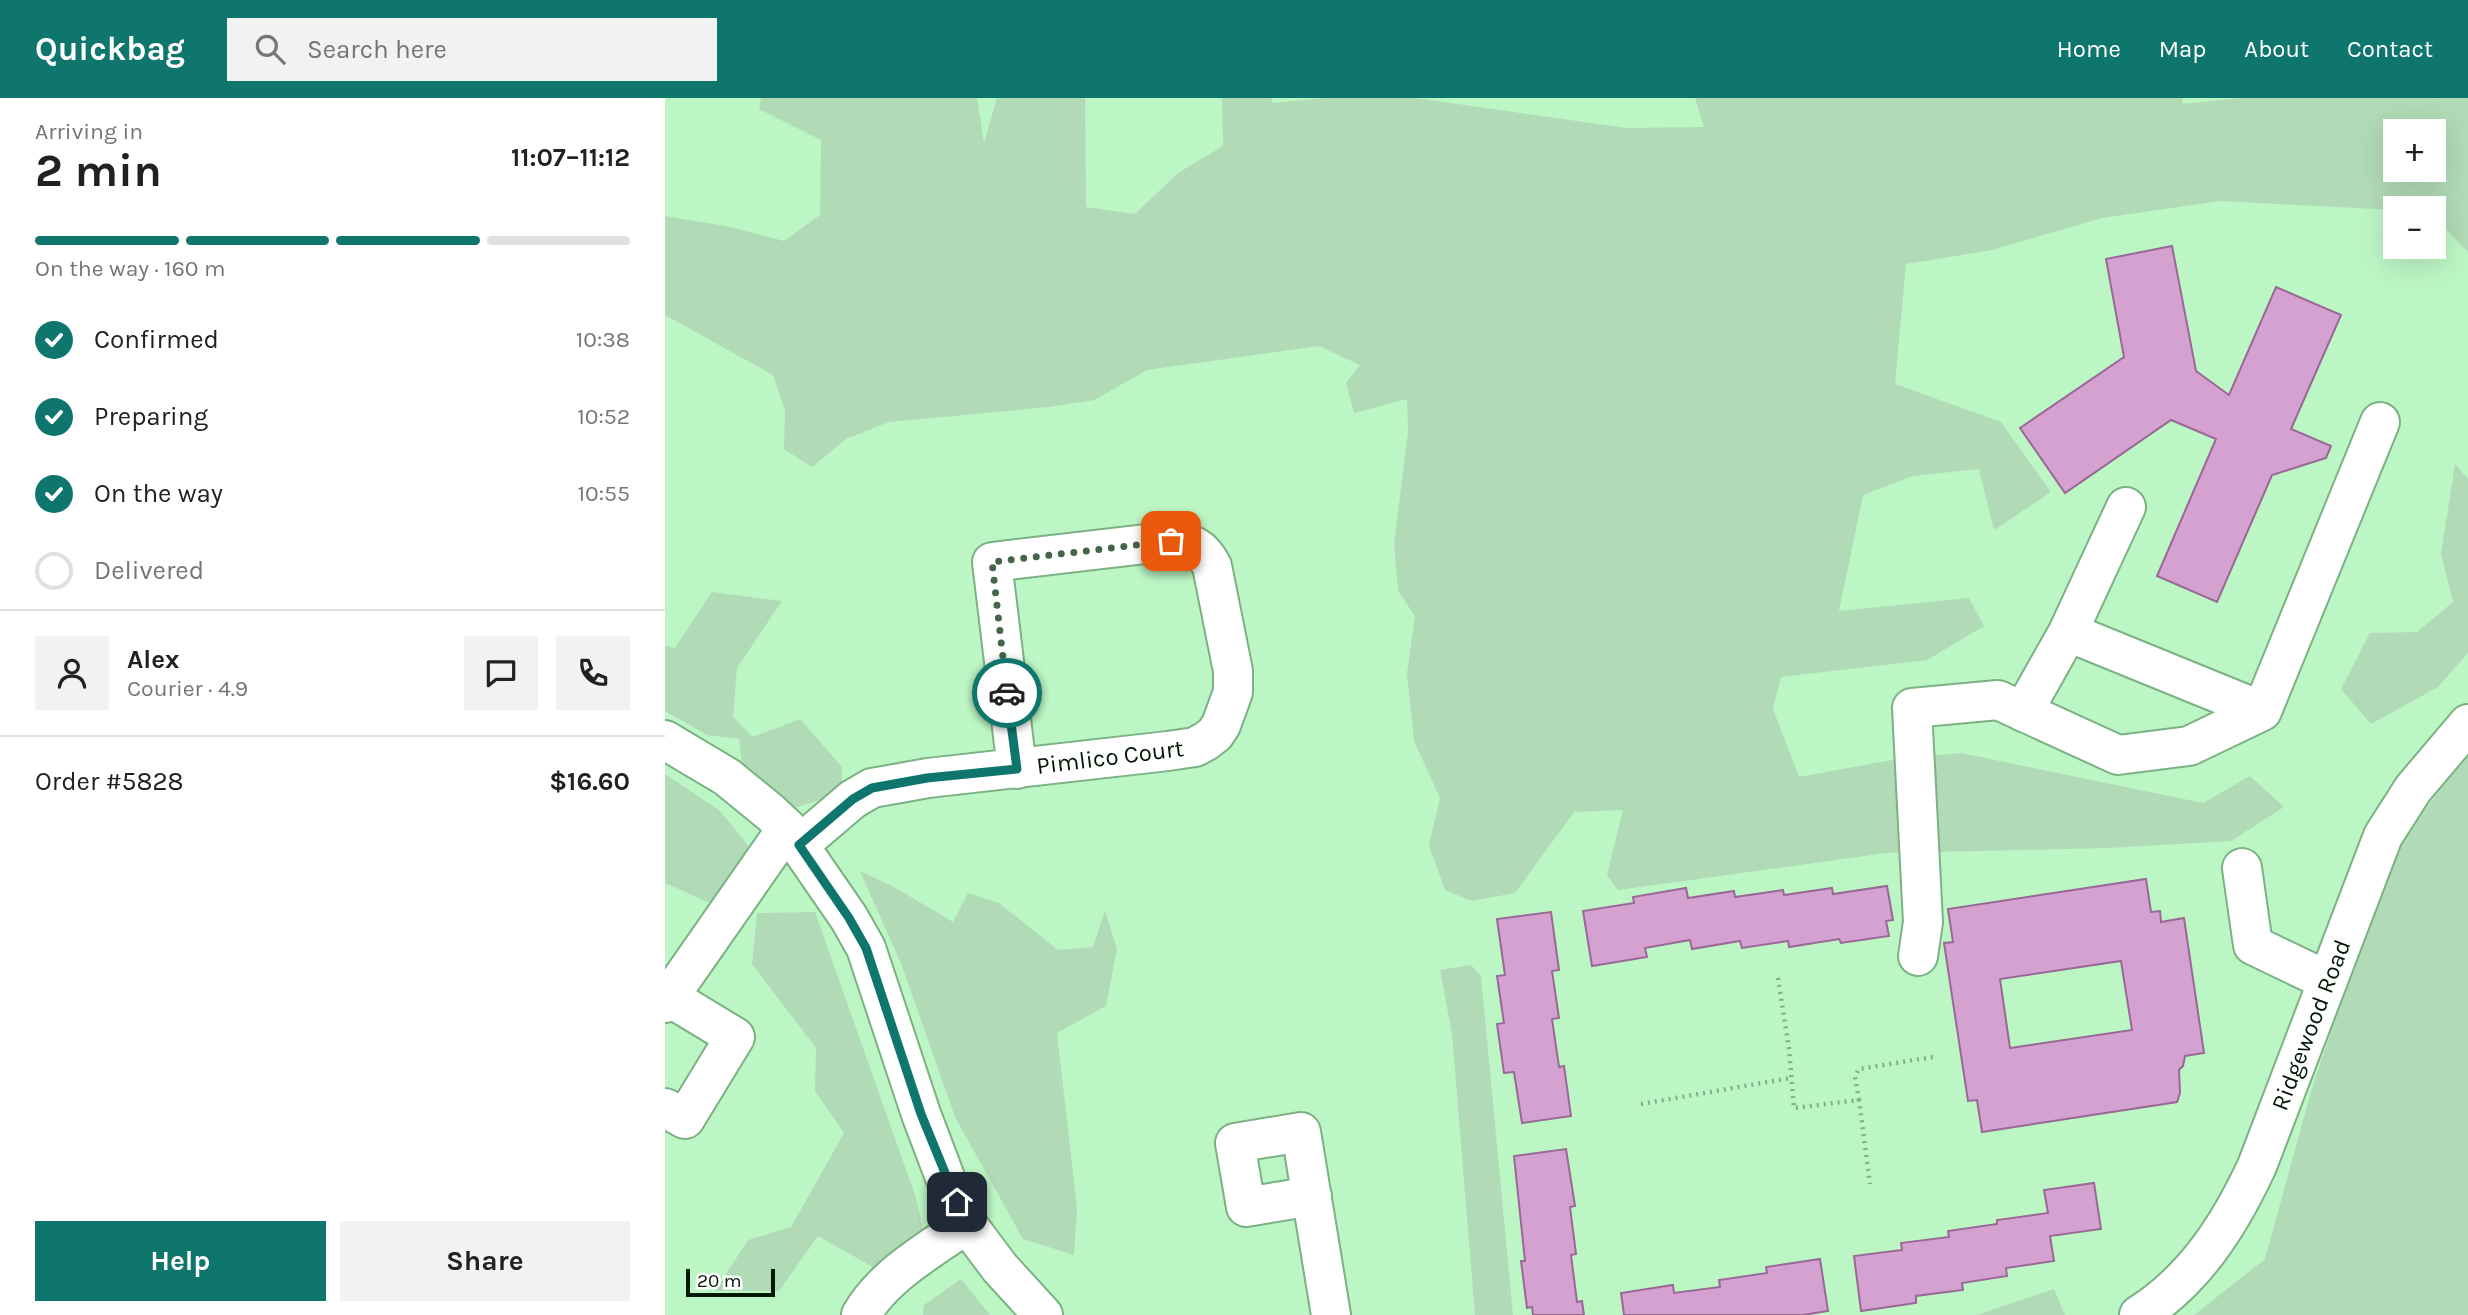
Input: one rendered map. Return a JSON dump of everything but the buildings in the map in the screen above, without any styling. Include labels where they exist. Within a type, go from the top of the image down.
[{"type":"street","points":[[1917,956],[1923,922],[1912,708],[1998,700],[2118,755],[2189,746],[2262,710],[2380,422]]},
{"type":"street","points":[[2023,712],[2067,632],[2126,507]]},
{"type":"street","name":"Pimlico Court","points":[[667,1000],[793,837],[872,788],[927,778],[1017,769],[1182,750],[1195,747],[1215,734],[1230,704],[1233,671],[1212,566],[1198,547],[1171,541],[992,562],[1017,769]]},
{"type":"street","points":[[2067,632],[2262,710]]},
{"type":"street","name":"Ridgewood Road","points":[[2139,1315],[2182,1282],[2211,1247],[2238,1207],[2257,1166],[2383,836],[2413,789],[2468,724]]},
{"type":"street","points":[[665,740],[748,792],[793,837],[849,918],[866,948],[921,1114],[946,1180],[967,1224],[1000,1268],[1044,1315]]},
{"type":"street","points":[[2242,868],[2253,945],[2328,981]]},
{"type":"street","points":[[665,1108],[685,1119],[735,1037],[667,1000]]},
{"type":"street","points":[[1312,1196],[1331,1315]]},
{"type":"street","points":[[861,1315],[889,1282],[967,1224]]},
{"type":"path","points":[[1778,978],[1794,1108],[1859,1100]]},
{"type":"path","points":[[1870,1184],[1855,1077],[1859,1069],[1933,1057]]},
{"type":"path","points":[[1641,1104],[1791,1078]]},
{"type":"green space","points":[[761,98],[977,98],[984,143],[997,98],[1085,98],[1086,207],[1135,214],[1178,173],[1223,146],[1222,98],[1271,98],[1273,103],[1324,98],[1416,98],[1626,128],[1704,127],[1695,98],[2182,98],[2183,104],[2239,98],[2468,98],[2468,252],[2446,229],[2446,196],[2383,196],[2383,209],[2220,201],[2102,218],[1992,250],[1906,264],[1895,384],[2001,422],[2051,492],[1994,530],[1979,469],[1913,476],[1863,495],[1839,611],[1969,598],[1984,626],[1927,660],[1781,677],[1773,709],[1799,777],[1897,759],[1961,753],[2203,803],[2250,776],[2284,807],[2231,841],[2108,848],[1886,853],[1618,890],[1607,875],[1623,810],[1574,812],[1515,893],[1472,901],[1445,890],[1429,846],[1440,798],[1414,741],[1407,673],[1415,616],[1398,591],[1394,544],[1408,432],[1407,399],[1354,413],[1346,383],[1360,365],[1319,346],[1147,370],[1094,400],[1049,407],[889,422],[846,439],[812,467],[784,449],[785,411],[773,375],[665,315],[665,216],[726,226],[784,241],[820,215],[821,140],[759,109]]},
{"type":"green space","points":[[2455,464],[2468,479],[2468,653],[2438,687],[2371,724],[2341,689],[2370,633],[2417,632],[2453,602],[2441,554]]},
{"type":"green space","points":[[712,592],[782,601],[737,668],[733,717],[753,737],[800,719],[842,767],[842,793],[791,809],[744,780],[739,739],[707,735],[665,711],[665,646],[675,648]]},
{"type":"green space","points":[[2468,753],[2468,1315],[2194,1315],[2265,1259],[2312,1088],[2391,853]]},
{"type":"green space","points":[[665,774],[720,811],[752,850],[719,907],[665,883]]},
{"type":"green space","points":[[860,871],[894,887],[953,922],[968,893],[999,903],[1058,950],[1093,947],[1105,911],[1117,949],[1106,1006],[1057,1033],[1077,1208],[1074,1255],[1023,1239],[955,1117],[902,966]]},
{"type":"green space","points":[[815,912],[916,1198],[925,1239],[880,1271],[818,1236],[779,1291],[715,1291],[748,1240],[791,1227],[844,1133],[815,1091],[816,1048],[752,964],[757,913]]},
{"type":"green space","points":[[1471,965],[1481,976],[1513,1315],[1475,1315],[1452,1034],[1440,970]]},
{"type":"green space","points":[[961,1279],[990,1315],[923,1315],[924,1305]]},
{"type":"green space","points":[[2054,1289],[2065,1315],[1977,1315]]},
{"type":"way so far","points":[[1007,693],[992,562],[1171,541]]},
{"type":"route","points":[[957,1202],[921,1114],[866,948],[849,918],[799,845],[853,799],[872,788],[927,778],[1017,769],[1007,693]]}]
